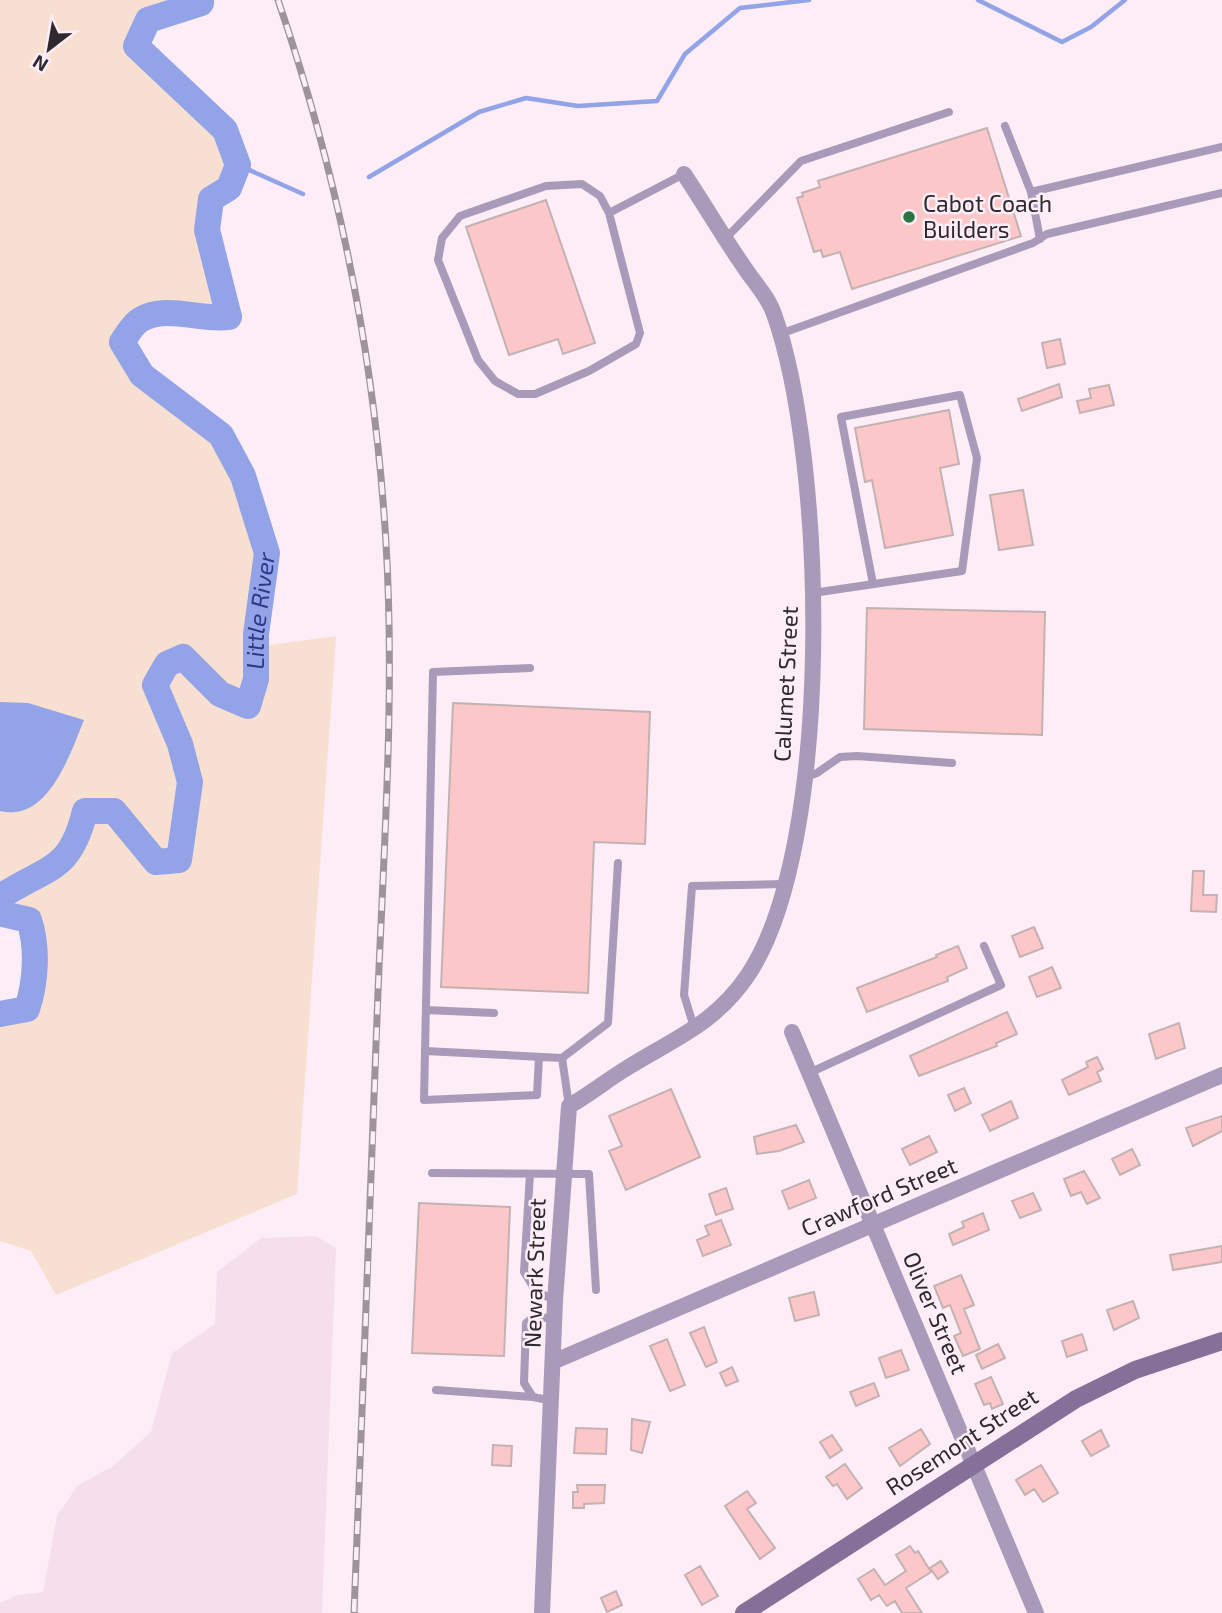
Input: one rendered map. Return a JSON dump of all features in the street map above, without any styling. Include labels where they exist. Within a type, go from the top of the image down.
[{"type":"main road","name":"Rosemont Street","points":[[744,1613],[973,1464],[1103,1384],[1222,1341]]},
{"type":"street","name":"Calumet Street","points":[[684,174],[773,311],[787,358],[808,492],[813,593],[812,657],[804,778],[786,884],[762,949],[748,974],[713,1016],[695,1030]]},
{"type":"street","points":[[569,1106],[626,1068],[695,1030]]},
{"type":"street","name":"Oliver Street","points":[[792,1031],[1036,1613]]},
{"type":"street","name":"Crawford Street","points":[[555,1361],[1222,1075]]},
{"type":"street","name":"Newark Street","points":[[542,1613],[555,1361],[555,1309],[569,1106]]},
{"type":"lane","points":[[726,239],[801,161],[949,112]]},
{"type":"lane","points":[[1005,126],[1031,192],[1040,239]]},
{"type":"lane","points":[[1031,192],[1222,147]]},
{"type":"lane","points":[[609,213],[684,174]]},
{"type":"lane","points":[[582,184],[600,196],[609,213],[639,339],[589,371],[535,394],[518,394],[508,390],[487,373],[466,335],[438,260],[442,238],[460,216],[546,186],[582,184]]},
{"type":"lane","points":[[780,334],[1040,239],[1047,234],[1222,194]]},
{"type":"lane","points":[[813,593],[961,571],[977,458],[960,395],[841,417],[873,584]]},
{"type":"lane","points":[[530,668],[433,672],[424,1100],[537,1095],[538,1057]]},
{"type":"lane","points":[[804,778],[817,774],[840,757],[952,763]]},
{"type":"lane","points":[[425,1051],[562,1058],[608,1023],[618,863]]},
{"type":"lane","points":[[695,1030],[684,995],[692,886],[786,884]]},
{"type":"lane","points":[[809,1073],[1000,985],[984,946]]},
{"type":"lane","points":[[426,1010],[494,1013]]},
{"type":"lane","points":[[562,1058],[569,1106]]},
{"type":"lane","points":[[432,1173],[589,1174],[596,1290]]},
{"type":"lane","points":[[530,1174],[524,1272],[535,1290],[555,1309],[526,1323],[524,1383],[533,1397]]},
{"type":"lane","points":[[436,1390],[533,1397],[553,1401]]},
{"type":"shaded area","points":[[0,0],[201,0],[201,3],[148,20],[136,46],[225,130],[238,165],[229,188],[211,199],[207,230],[229,317],[180,311],[140,319],[122,342],[142,375],[221,435],[273,547],[256,647],[336,636],[297,1194],[56,1295],[31,1251],[0,1241],[0,1014],[27,1009],[35,964],[34,941],[29,920],[3,914],[0,909]]},
{"type":"shaded area","points":[[316,1236],[336,1248],[322,1613],[0,1613],[0,1603],[18,1595],[43,1592],[57,1516],[77,1486],[113,1466],[151,1432],[172,1353],[215,1324],[217,1272],[261,1238]]},
{"type":"water","points":[[0,702],[28,703],[84,720],[55,783],[31,807],[17,812],[0,811]]},
{"type":"building","name":"Cabot Coach Builders","points":[[987,128],[1021,236],[852,289],[840,252],[823,257],[821,250],[814,252],[797,198],[803,196],[802,193],[820,187],[818,181]]},
{"type":"building","points":[[546,200],[595,343],[563,354],[558,339],[509,355],[466,227]]},
{"type":"building","points":[[1060,339],[1065,364],[1047,368],[1042,343]]},
{"type":"building","points":[[1059,384],[1062,397],[1022,411],[1018,399]]},
{"type":"building","points":[[1109,385],[1114,405],[1080,413],[1077,401],[1091,398],[1089,389]]},
{"type":"building","points":[[949,410],[959,464],[940,468],[953,535],[885,548],[872,480],[865,482],[855,428]]},
{"type":"building","points":[[1023,490],[1033,545],[999,550],[990,495]]},
{"type":"building","points":[[867,608],[1045,612],[1042,735],[864,729]]},
{"type":"building","points":[[453,703],[650,712],[645,844],[594,842],[588,993],[441,987]]},
{"type":"building","points":[[1193,871],[1204,871],[1203,895],[1217,895],[1216,912],[1191,911]]},
{"type":"building","points":[[1034,927],[1043,948],[1020,957],[1012,936]]},
{"type":"building","points":[[958,946],[967,968],[947,977],[948,981],[867,1012],[857,988]]},
{"type":"building","points":[[1052,967],[1061,988],[1037,997],[1029,977]]},
{"type":"building","points":[[1007,1012],[1017,1034],[996,1043],[997,1046],[919,1076],[910,1056]]},
{"type":"building","points":[[1179,1023],[1185,1048],[1156,1059],[1149,1034]]},
{"type":"building","points":[[1097,1057],[1103,1069],[1097,1072],[1101,1081],[1069,1095],[1062,1080],[1088,1067],[1086,1062]]},
{"type":"building","points":[[964,1088],[971,1103],[955,1111],[948,1095]]},
{"type":"building","points":[[671,1089],[700,1157],[626,1190],[609,1151],[622,1146],[609,1116]]},
{"type":"building","points":[[1011,1101],[1018,1118],[990,1131],[982,1115]]},
{"type":"building","points":[[1222,1116],[1222,1131],[1193,1146],[1186,1128]]},
{"type":"building","points":[[796,1125],[804,1142],[779,1151],[757,1154],[754,1137]]},
{"type":"building","points":[[929,1136],[937,1152],[910,1165],[902,1149]]},
{"type":"building","points":[[1132,1149],[1140,1165],[1120,1175],[1112,1159]]},
{"type":"building","points":[[1084,1171],[1100,1198],[1087,1204],[1081,1192],[1071,1196],[1064,1179]]},
{"type":"building","points":[[809,1180],[816,1198],[789,1209],[782,1191]]},
{"type":"building","points":[[726,1188],[733,1209],[716,1215],[709,1194]]},
{"type":"building","points":[[1033,1193],[1041,1210],[1020,1218],[1012,1201]]},
{"type":"building","points":[[419,1203],[510,1207],[504,1356],[412,1353]]},
{"type":"building","points":[[983,1213],[989,1230],[953,1245],[949,1234],[964,1227],[962,1222]]},
{"type":"building","points":[[721,1220],[731,1245],[703,1256],[697,1240],[709,1235],[705,1226]]},
{"type":"building","points":[[1222,1246],[1222,1262],[1173,1270],[1170,1255]]},
{"type":"building","points":[[961,1275],[974,1305],[964,1309],[980,1349],[963,1356],[954,1336],[961,1333],[950,1305],[943,1308],[934,1286]]},
{"type":"building","points":[[814,1292],[819,1315],[795,1321],[789,1298]]},
{"type":"building","points":[[1133,1301],[1139,1318],[1114,1330],[1107,1310]]},
{"type":"building","points":[[704,1327],[717,1362],[706,1367],[690,1333]]},
{"type":"building","points":[[1082,1334],[1087,1350],[1067,1357],[1062,1341]]},
{"type":"building","points":[[667,1339],[685,1385],[670,1391],[650,1346]]},
{"type":"building","points":[[998,1344],[1005,1358],[982,1369],[976,1355]]},
{"type":"building","points":[[901,1350],[909,1370],[886,1378],[879,1358]]},
{"type":"building","points":[[732,1367],[738,1381],[726,1386],[720,1373]]},
{"type":"building","points":[[991,1377],[1003,1404],[992,1409],[990,1403],[984,1405],[975,1384]]},
{"type":"building","points":[[874,1383],[879,1396],[856,1406],[850,1392]]},
{"type":"building","points":[[632,1419],[650,1422],[642,1453],[631,1450]]},
{"type":"building","points":[[576,1428],[607,1429],[606,1454],[574,1453]]},
{"type":"building","points":[[921,1429],[930,1444],[900,1466],[889,1448]]},
{"type":"building","points":[[1101,1430],[1109,1446],[1091,1456],[1082,1441]]},
{"type":"building","points":[[832,1435],[842,1450],[830,1458],[820,1442]]},
{"type":"building","points":[[493,1445],[512,1446],[511,1466],[492,1465]]},
{"type":"building","points":[[845,1464],[862,1488],[847,1499],[837,1484],[833,1486],[826,1477]]},
{"type":"building","points":[[1041,1465],[1058,1493],[1043,1502],[1034,1489],[1025,1495],[1016,1480]]},
{"type":"building","points":[[577,1485],[605,1485],[604,1503],[584,1504],[584,1508],[573,1508],[573,1492],[578,1492]]},
{"type":"building","points":[[747,1491],[756,1503],[747,1509],[775,1548],[760,1559],[725,1506]]},
{"type":"building","points":[[910,1546],[915,1553],[918,1551],[931,1572],[906,1588],[922,1613],[902,1613],[895,1601],[887,1606],[879,1595],[871,1600],[858,1579],[874,1569],[885,1585],[906,1571],[896,1555]]},
{"type":"building","points":[[941,1561],[948,1572],[938,1579],[930,1568]]},
{"type":"building","points":[[700,1566],[718,1596],[702,1605],[685,1575]]},
{"type":"building","points":[[616,1591],[622,1605],[607,1612],[601,1598]]},
{"type":"waterway","name":"Little River","points":[[0,897],[44,873],[64,857],[79,831],[85,811],[114,811],[156,862],[179,860],[190,782],[180,744],[155,685],[167,664],[183,657],[220,694],[248,706],[256,679],[256,634],[267,553],[243,476],[221,435],[142,375],[122,342],[135,324],[150,315],[172,313],[229,317],[207,230],[211,199],[229,188],[238,165],[225,130],[136,46],[148,20],[201,3],[201,0]]},
{"type":"waterway","points":[[369,177],[479,112],[526,98],[578,106],[657,101],[685,54],[740,8],[809,0]]},
{"type":"waterway","points":[[978,0],[1062,42],[1091,27],[1125,0]]},
{"type":"waterway","points":[[238,165],[303,194]]},
{"type":"waterway","name":"Little River","points":[[0,909],[3,914],[29,920],[34,941],[35,964],[27,1009],[0,1014]]},
{"type":"railway","points":[[278,0],[319,133],[350,268],[373,405],[386,543],[388,768],[354,1613]]},
{"type":"place","name":"Cabot Coach Builders","points":[[909,217]]}]
